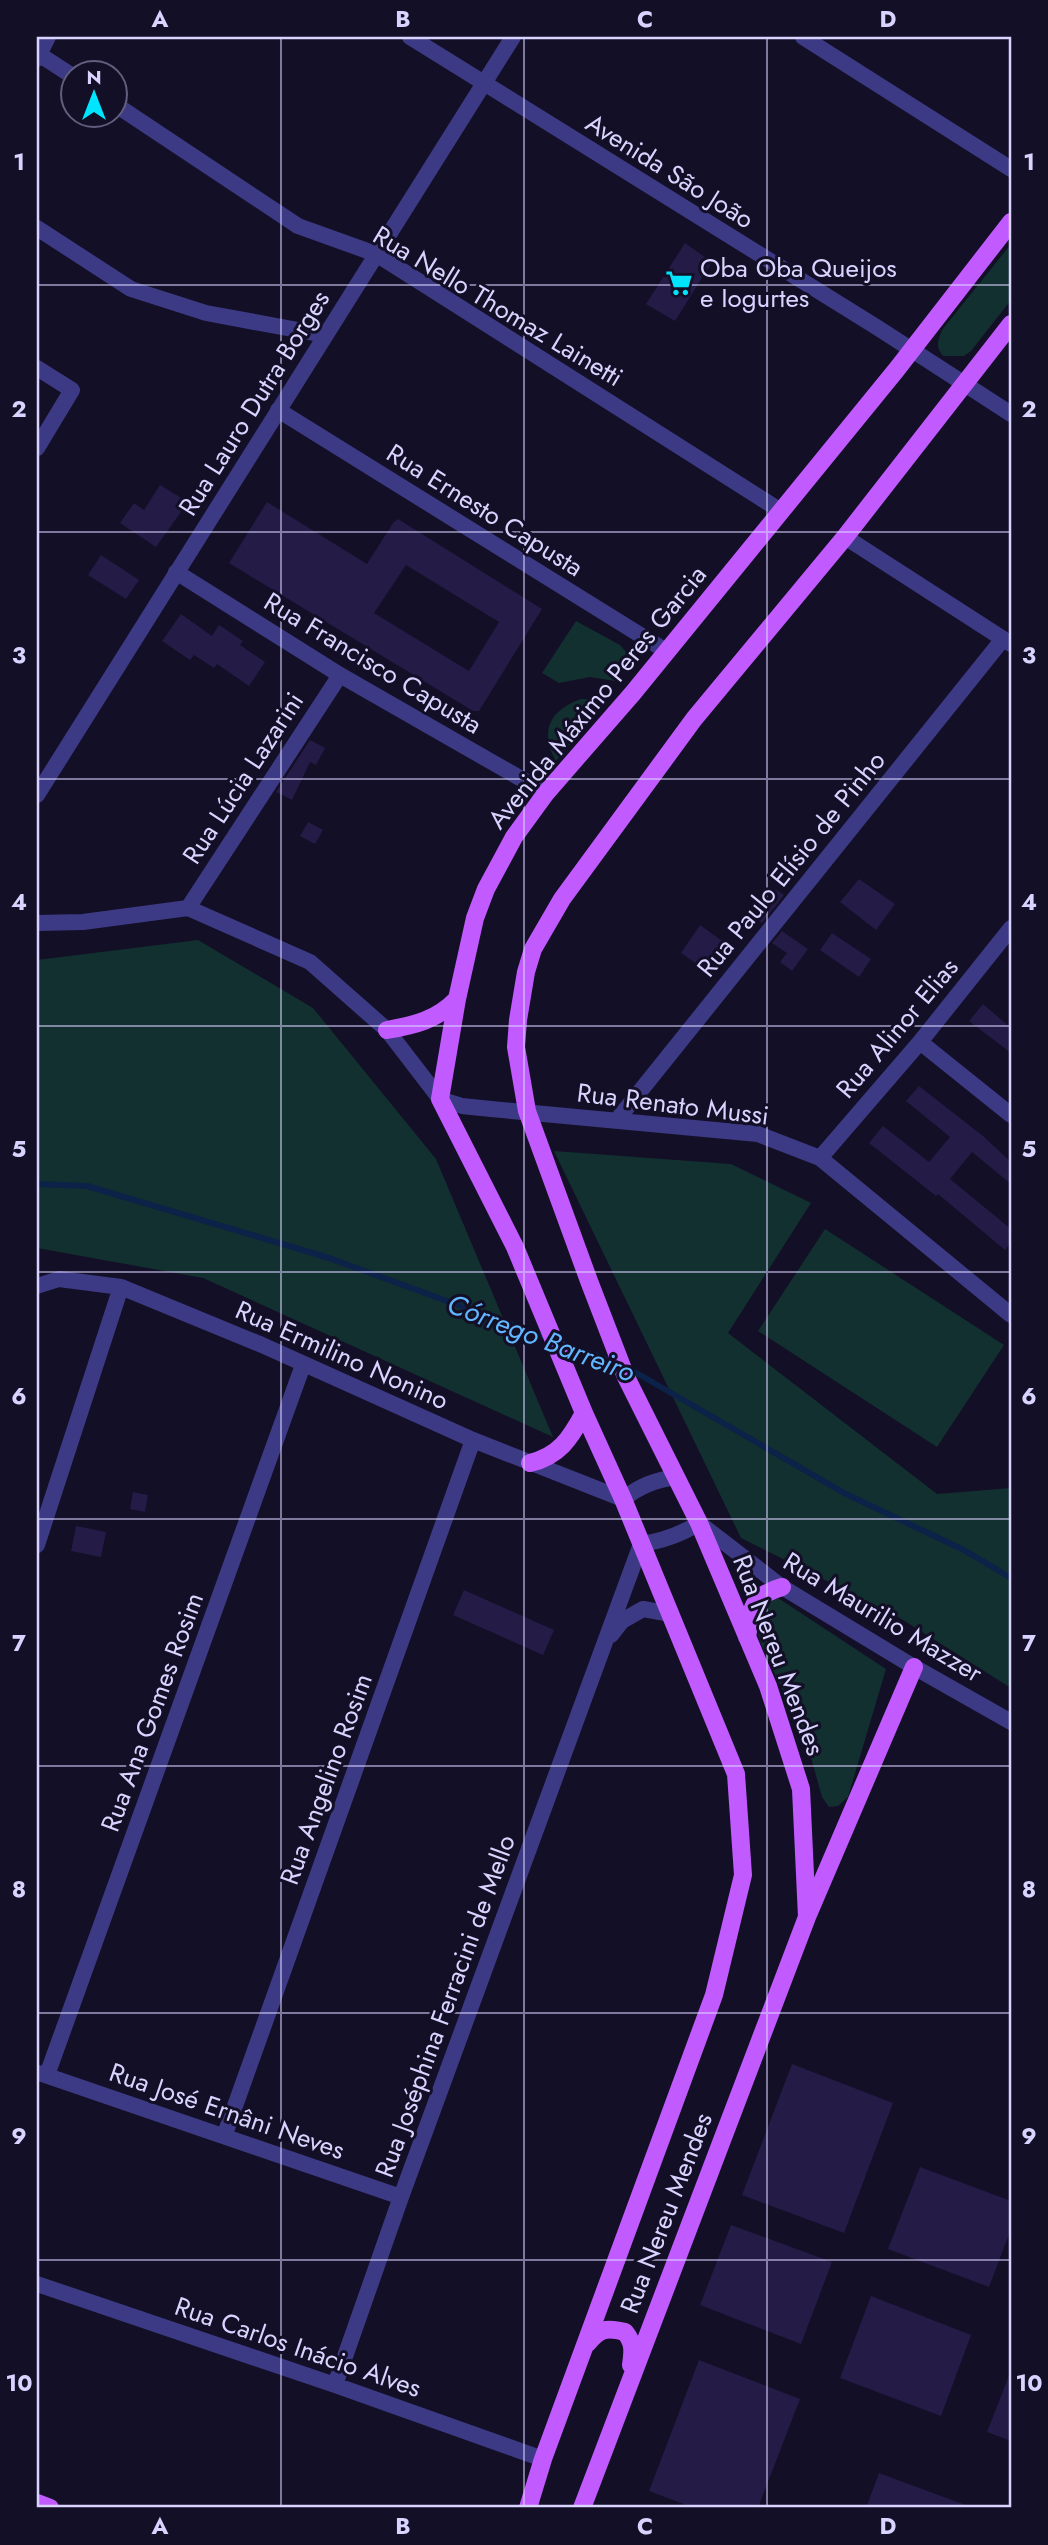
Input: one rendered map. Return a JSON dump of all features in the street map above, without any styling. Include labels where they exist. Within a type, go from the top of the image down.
[{"type":"main road","name":"Avenida Máximo Peres Garcia","points":[[440,1099],[457,999],[475,918],[486,889],[514,837],[546,793],[633,693],[913,350],[1011,222]]},
{"type":"main road","points":[[527,1111],[516,1047],[517,1020],[526,972],[544,927],[694,719],[845,537],[1011,324]]},
{"type":"main road","points":[[387,1030],[414,1026],[435,1017],[457,999]]},
{"type":"main road","points":[[440,1099],[514,1247],[641,1544]]},
{"type":"main road","name":"Rua Nereu Mendes","points":[[527,1111],[626,1377],[699,1523],[768,1686],[801,1789],[807,1917],[582,2508]]},
{"type":"main road","points":[[530,1464],[555,1454],[566,1444],[584,1413]]},
{"type":"main road","name":"Rua Nereu Mendes","points":[[528,2508],[543,2459],[714,1995],[743,1875],[736,1774],[641,1544]]},
{"type":"main road","points":[[747,1637],[752,1607],[762,1593],[782,1587]]},
{"type":"main road","points":[[807,1917],[914,1667]]},
{"type":"main road","points":[[585,2346],[596,2332],[605,2329],[625,2332],[631,2339],[633,2354],[624,2399]]},
{"type":"main road","points":[[37,2503],[50,2508]]},
{"type":"street","points":[[48,37],[38,56],[60,69]]},
{"type":"street","name":"Avenida São João","points":[[410,37],[913,350],[1011,414]]},
{"type":"street","name":"Rua Lauro Dutra Borges","points":[[37,795],[513,37]]},
{"type":"street","points":[[803,37],[1011,169]]},
{"type":"street","name":"Rua Nello Thomaz Lainetti","points":[[130,114],[298,226],[376,254],[782,511]]},
{"type":"street","points":[[37,228],[131,289],[206,313],[325,335]]},
{"type":"street","points":[[37,368],[72,390],[37,448]]},
{"type":"street","name":"Rua Ernesto Capusta","points":[[278,410],[666,651]]},
{"type":"street","points":[[845,537],[1007,642]]},
{"type":"street","name":"Rua Francisco Capusta","points":[[176,572],[340,675],[546,793]]},
{"type":"street","name":"Rua Paulo Elísio de Pinho","points":[[617,1120],[1007,642]]},
{"type":"street","name":"Rua Lúcia Lazarini","points":[[188,908],[340,675]]},
{"type":"street","points":[[37,923],[83,922],[188,908],[310,962],[387,1030],[440,1099]]},
{"type":"street","name":"Rua Alinor Elias","points":[[820,1158],[920,1042],[1011,928]]},
{"type":"street","points":[[920,1042],[1011,1115]]},
{"type":"street","name":"Rua Renato Mussi","points":[[440,1099],[462,1105],[758,1134],[820,1158],[1011,1315]]},
{"type":"street","name":"Rua Ermilino Nonino","points":[[37,1286],[59,1279],[121,1287],[262,1345],[473,1440],[623,1499]]},
{"type":"street","points":[[37,1545],[121,1287]]},
{"type":"street","name":"Rua Ana Gomes Rosim","points":[[42,2074],[303,1365]]},
{"type":"street","name":"Rua Angelino Rosim","points":[[225,2134],[473,1440]]},
{"type":"street","points":[[623,1499],[647,1484],[676,1476]]},
{"type":"street","points":[[641,1544],[664,1541],[699,1523]]},
{"type":"street","name":"Rua Maurilio Mazzer","points":[[699,1523],[782,1587],[1011,1722]]},
{"type":"street","name":"Rua Joséphina Ferracini de Mello","points":[[335,2385],[401,2197],[641,1544]]},
{"type":"street","name":"Rua Joséphina Ferracini de Mello","points":[[603,1645],[622,1621],[643,1609],[671,1614]]},
{"type":"street","name":"Rua José Ernâni Neves","points":[[42,2074],[225,2134],[401,2197]]},
{"type":"street","name":"Rua Carlos Inácio Alves","points":[[37,2284],[543,2459]]},
{"type":"green space","points":[[1011,244],[1011,300],[971,351],[964,356],[943,356],[938,346],[942,330]]},
{"type":"green space","points":[[576,621],[620,645],[626,652],[628,663],[615,681],[590,677],[559,683],[542,673]]},
{"type":"green space","points":[[581,699],[606,700],[556,761],[548,740],[550,723],[562,709]]},
{"type":"green space","points":[[198,940],[313,1008],[436,1159],[553,1437],[203,1278],[37,1248],[37,960]]},
{"type":"green space","points":[[554,1151],[731,1164],[811,1203],[728,1333],[937,1494],[1011,1488],[1011,1688],[895,1615],[741,1538]]},
{"type":"green space","points":[[825,1229],[1004,1345],[937,1447],[758,1331]]},
{"type":"green space","points":[[775,1596],[886,1669],[848,1797],[838,1806],[829,1807],[822,1797],[806,1740],[761,1644],[755,1623],[757,1606]]},
{"type":"building","name":"Oba Oba Queijos e Iogurtes","points":[[685,243],[712,262],[675,321],[646,304]]},
{"type":"building","points":[[160,485],[188,502],[156,547],[120,523],[134,503],[144,510]]},
{"type":"building","points":[[267,502],[367,564],[398,519],[542,609],[479,711],[473,711],[229,563]],"holes":[[[406,565],[499,622],[469,671],[374,613]]]},
{"type":"building","points":[[101,555],[139,580],[126,599],[88,575]]},
{"type":"building","points":[[181,614],[212,636],[219,625],[243,641],[240,645],[265,662],[249,686],[217,664],[214,668],[194,655],[190,660],[162,641]]},
{"type":"building","points":[[310,740],[325,748],[316,765],[310,762],[292,800],[276,792]]},
{"type":"building","points":[[308,822],[323,830],[315,844],[300,836]]},
{"type":"building","points":[[859,879],[895,904],[876,930],[840,902]]},
{"type":"building","points":[[775,889],[784,895],[762,923],[755,918]]},
{"type":"building","points":[[700,925],[725,943],[707,971],[681,953]]},
{"type":"building","points":[[782,931],[808,949],[792,971],[780,962],[787,953],[772,943]]},
{"type":"building","points":[[832,933],[871,959],[859,977],[820,950]]},
{"type":"building","points":[[983,1004],[1011,1028],[1011,1053],[969,1021]]},
{"type":"building","points":[[919,1086],[983,1136],[1011,1162],[1011,1184],[972,1152],[950,1179],[1011,1229],[1011,1242],[1005,1250],[938,1194],[936,1196],[869,1143],[883,1126],[929,1162],[950,1137],[906,1101]]},
{"type":"building","points":[[133,1492],[148,1495],[145,1512],[130,1509]]},
{"type":"building","points":[[76,1526],[106,1532],[101,1557],[71,1551]]},
{"type":"building","points":[[464,1590],[554,1630],[543,1655],[453,1615]]},
{"type":"building","points":[[792,2064],[893,2103],[844,2233],[742,2195]]},
{"type":"building","points":[[920,2167],[1011,2201],[1011,2229],[989,2287],[888,2249]]},
{"type":"building","points":[[731,2225],[832,2262],[801,2344],[700,2305]]},
{"type":"building","points":[[871,2296],[971,2335],[941,2416],[840,2378]]},
{"type":"building","points":[[699,2360],[800,2399],[758,2508],[694,2508],[649,2491]]},
{"type":"building","points":[[1011,2373],[1011,2441],[987,2432]]},
{"type":"building","points":[[879,2473],[968,2506],[968,2508],[866,2508]]},
{"type":"waterway","name":"Córrego Barreiro","points":[[37,1184],[87,1186],[326,1257],[549,1338]]},
{"type":"waterway","name":"Córrego Barreiro","points":[[559,1342],[618,1363]]},
{"type":"waterway","name":"Córrego Barreiro","points":[[628,1368],[846,1494],[964,1550],[1011,1578]]},
{"type":"place","name":"Oba Oba Queijos e Iogurtes","points":[[679,283]]}]
